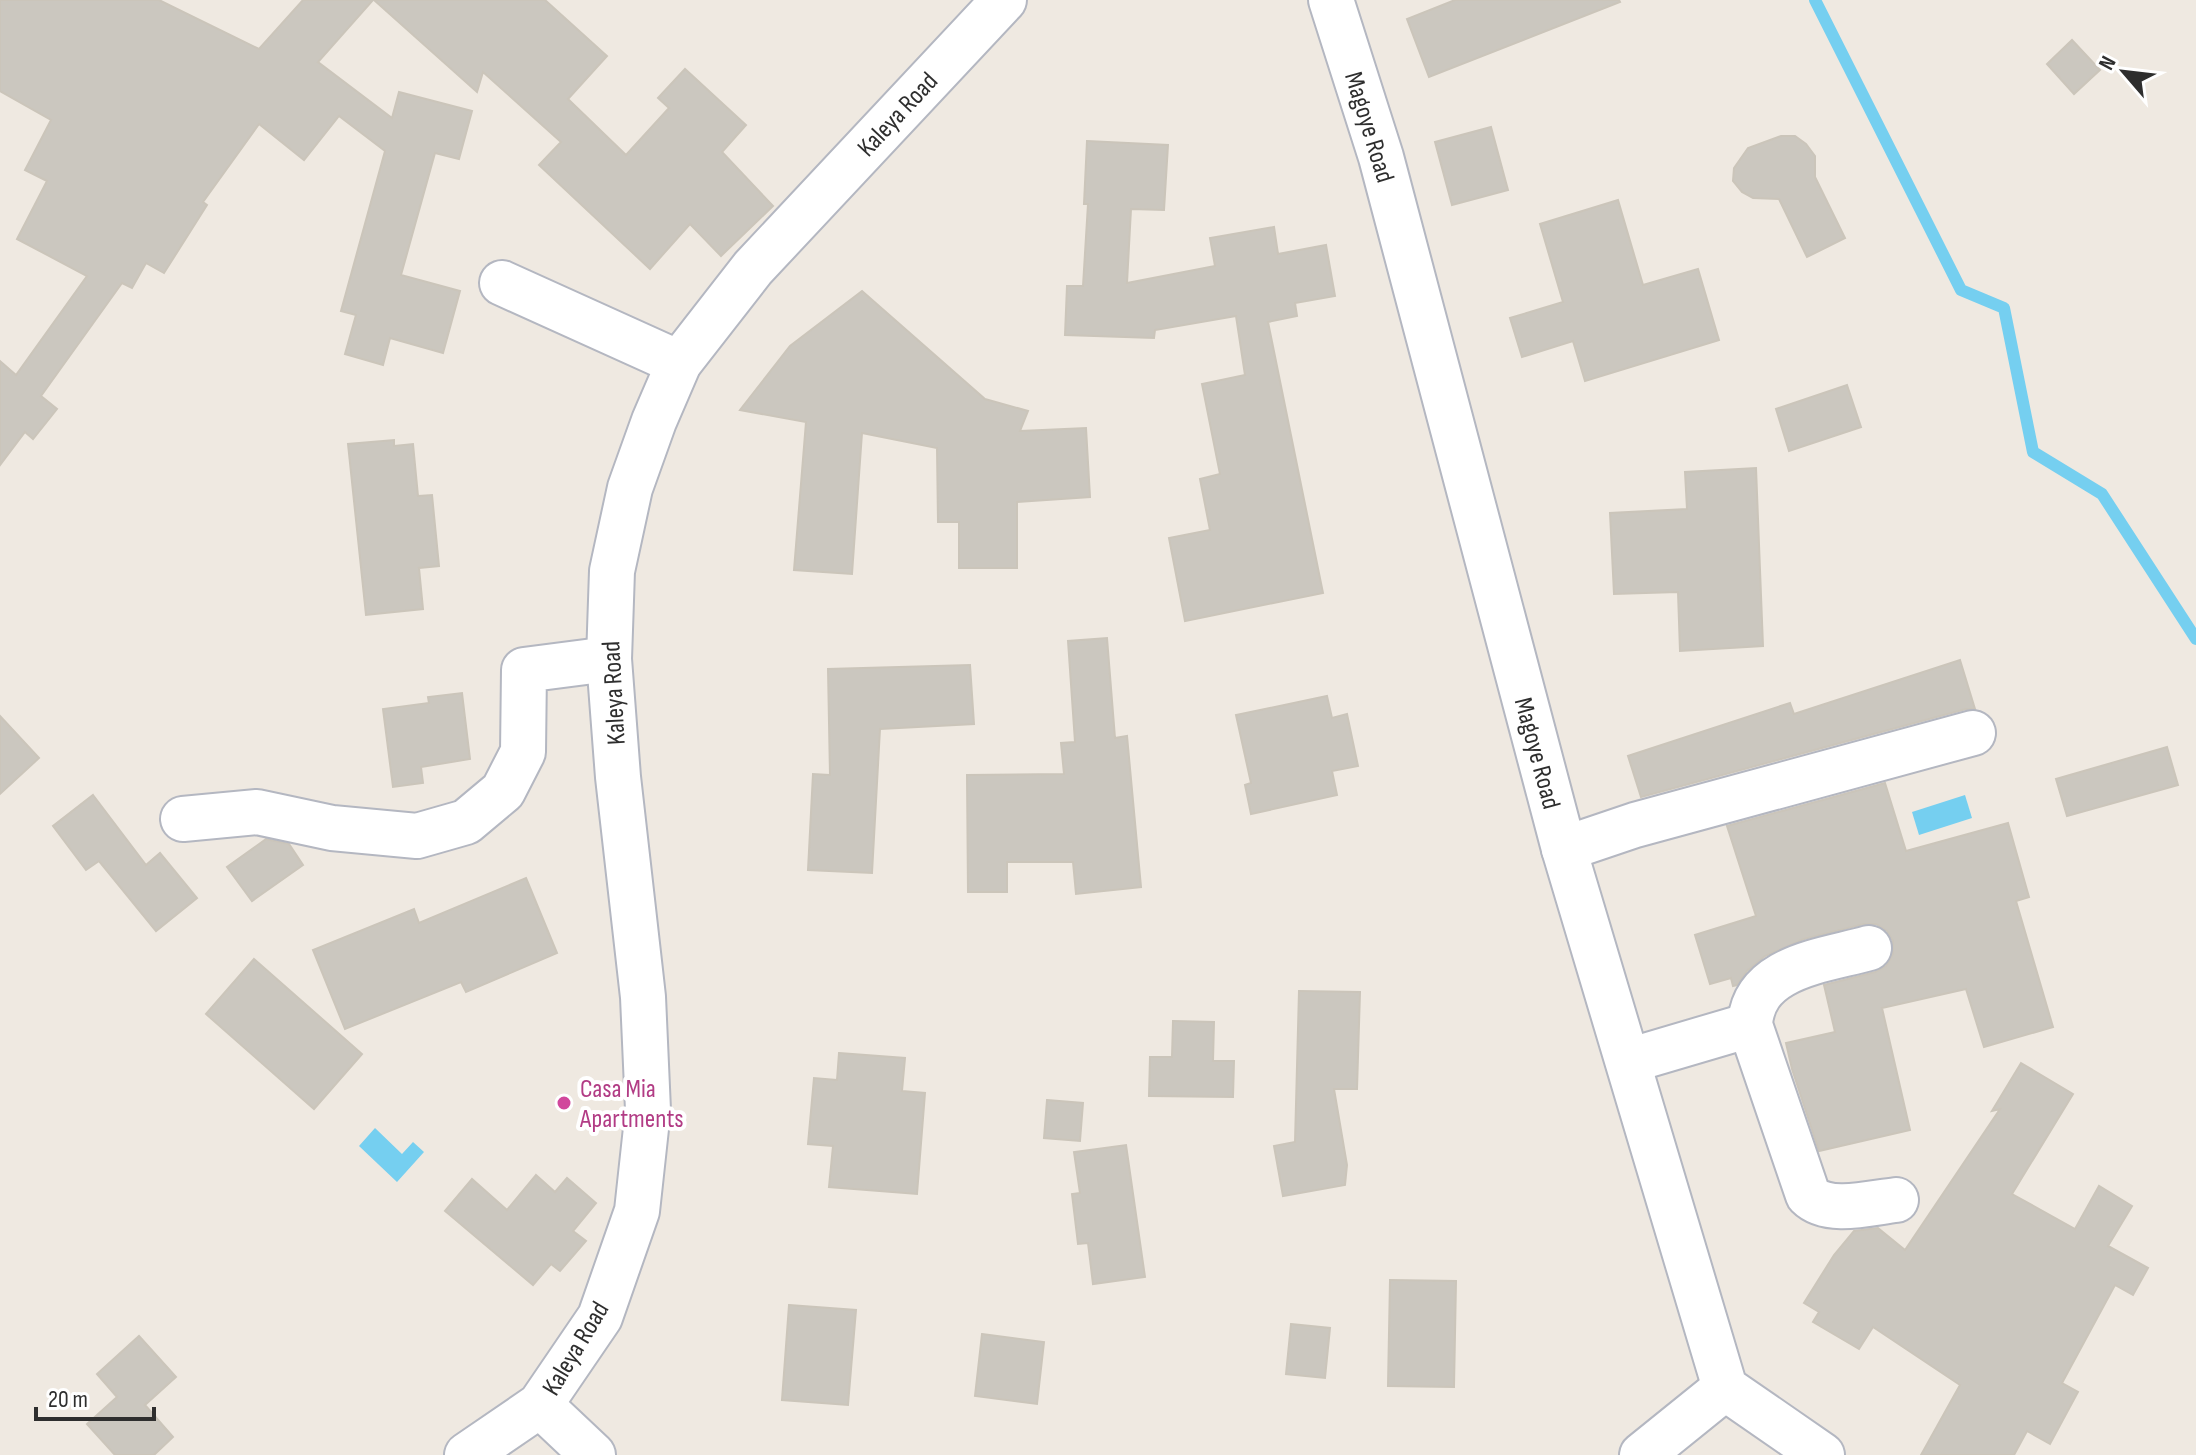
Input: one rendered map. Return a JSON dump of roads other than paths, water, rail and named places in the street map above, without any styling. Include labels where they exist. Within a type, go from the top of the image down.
[{"type":"street","name":"Kaleya Road","points":[[467,1455],[540,1405],[600,1317],[637,1211],[648,1110],[643,997],[618,777],[609,659],[612,571],[630,488],[679,363],[753,268],[1004,0]]},
{"type":"street","name":"Magoye Road","points":[[1331,0],[1381,157],[1564,849],[1725,1388]]},
{"type":"street","points":[[502,283],[679,363]]},
{"type":"street","points":[[183,819],[257,812],[332,828],[417,836],[466,822],[503,791],[523,752],[524,670],[609,659]]},
{"type":"street","points":[[1564,849],[1635,825],[1973,733]]},
{"type":"street","points":[[1869,948],[1780,974],[1766,984],[1751,1015],[1750,1025],[1808,1195],[1815,1202],[1828,1206],[1896,1200]]},
{"type":"street","points":[[1628,1061],[1750,1025]]},
{"type":"street","points":[[1642,1455],[1725,1388],[1822,1455]]},
{"type":"street","points":[[540,1405],[593,1455]]},
{"type":"water","points":[[1965,795],[1972,818],[1919,835],[1912,812]]},
{"type":"water","points":[[375,1128],[402,1154],[413,1142],[424,1152],[397,1182],[359,1146]]},
{"type":"waterway","points":[[1815,0],[1961,290],[2004,308],[2033,452],[2102,494],[2196,639]]},
{"type":"place","name":"Casa Mia Apartments","points":[[564,1103]]}]
